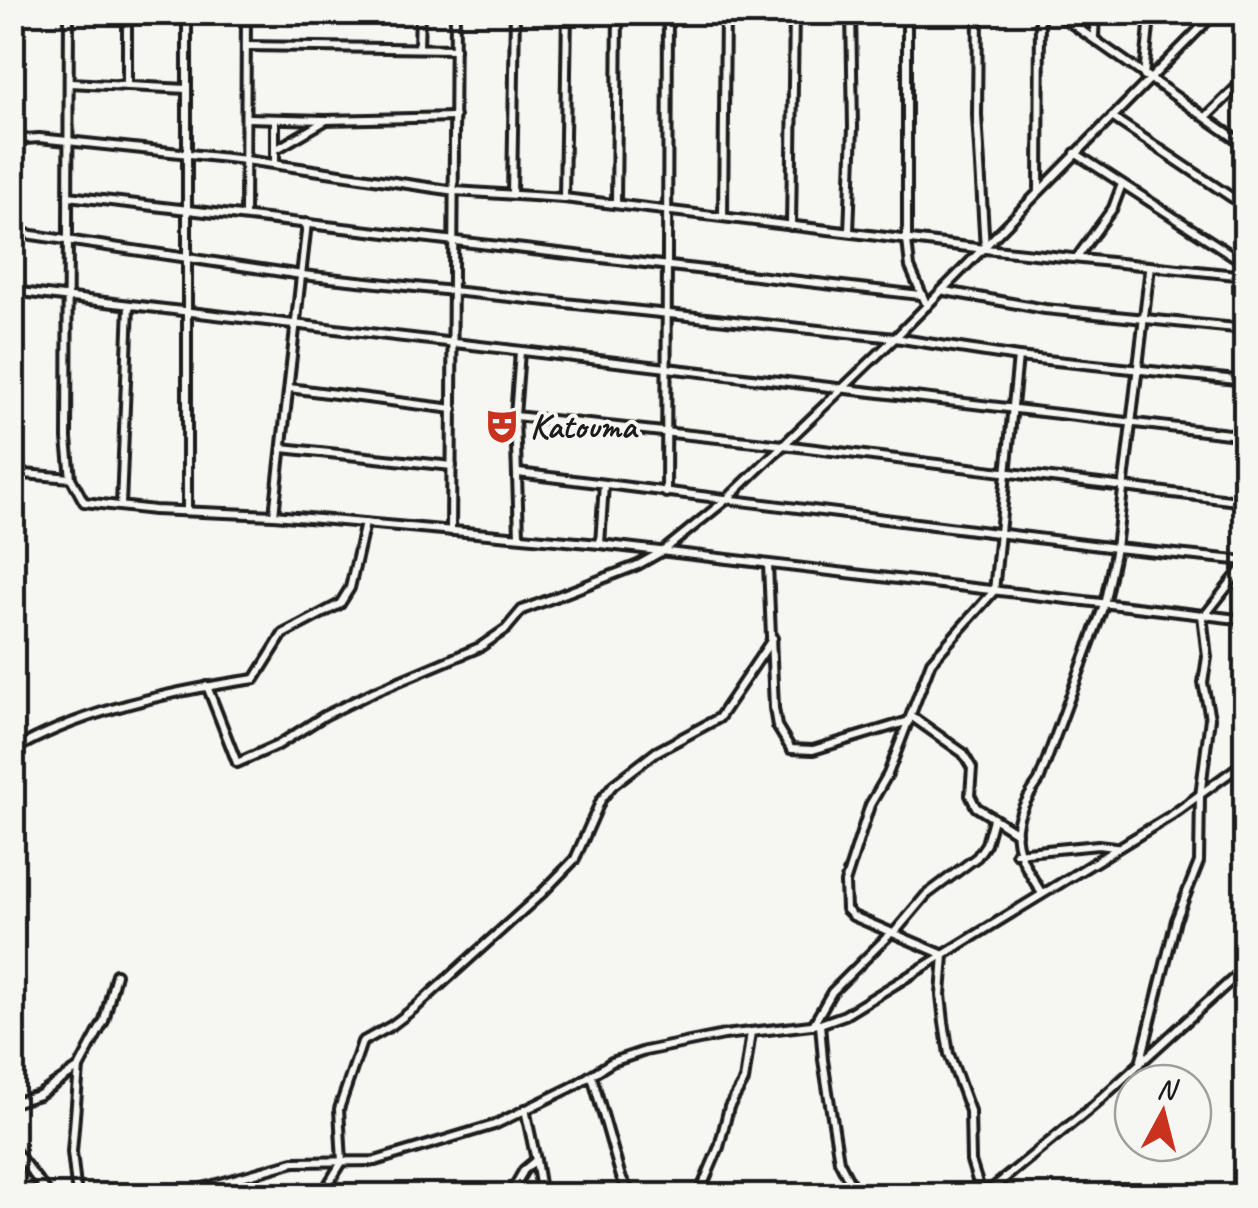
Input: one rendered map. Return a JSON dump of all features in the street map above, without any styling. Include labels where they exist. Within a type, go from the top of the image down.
[{"type":"street","points":[[69,12],[67,439],[71,478],[84,502],[663,550],[1246,620]]},
{"type":"street","points":[[126,12],[127,87]]},
{"type":"street","points":[[188,12],[188,509]]},
{"type":"street","points":[[246,12],[246,214]]},
{"type":"street","points":[[418,48],[420,12]]},
{"type":"street","points":[[451,531],[455,12]]},
{"type":"street","points":[[512,194],[516,12]]},
{"type":"street","points":[[564,198],[567,12]]},
{"type":"street","points":[[616,204],[618,12]]},
{"type":"street","points":[[666,493],[668,12]]},
{"type":"street","points":[[723,216],[725,12]]},
{"type":"street","points":[[791,226],[794,12]]},
{"type":"street","points":[[849,232],[853,128],[851,12]]},
{"type":"street","points":[[907,12],[907,240],[910,267],[928,306]]},
{"type":"street","points":[[978,12],[977,115],[985,249]]},
{"type":"street","points":[[1039,193],[1040,12]]},
{"type":"street","points":[[1055,12],[1246,146]]},
{"type":"street","points":[[1094,38],[1095,12]]},
{"type":"street","points":[[1147,78],[1148,12]]},
{"type":"street","points":[[208,686],[238,764],[373,692],[480,647],[506,629],[522,610],[638,565],[663,550],[726,500],[928,306],[1147,78],[1216,12]]},
{"type":"street","points":[[246,46],[455,49]]},
{"type":"street","points":[[1206,117],[1246,78]]},
{"type":"street","points":[[70,82],[187,88]]},
{"type":"street","points":[[246,118],[455,117]]},
{"type":"street","points":[[1112,117],[1246,207]]},
{"type":"street","points":[[274,164],[275,118]]},
{"type":"street","points":[[275,150],[326,120]]},
{"type":"street","points":[[12,140],[39,138],[246,160],[455,191],[564,198],[1246,276]]},
{"type":"street","points":[[1076,153],[1245,262],[1232,276]]},
{"type":"street","points":[[1078,256],[1113,208],[1122,184]]},
{"type":"street","points":[[68,196],[920,295]]},
{"type":"street","points":[[274,515],[307,223]]},
{"type":"street","points":[[12,232],[302,275],[895,338],[1018,358],[1246,381]]},
{"type":"street","points":[[1041,892],[1016,853],[1017,832],[1026,799],[1038,782],[1104,605],[1116,548],[1150,266]]},
{"type":"street","points":[[944,290],[1045,309],[1246,328]]},
{"type":"street","points":[[12,352],[12,291],[1246,436]]},
{"type":"street","points":[[121,505],[129,306]]},
{"type":"street","points":[[519,536],[516,416],[520,352]]},
{"type":"street","points":[[944,955],[846,909],[845,883],[870,804],[888,774],[937,653],[994,592],[1018,358]]},
{"type":"street","points":[[289,388],[452,409]]},
{"type":"street","points":[[516,416],[1246,502]]},
{"type":"street","points":[[282,448],[452,466]]},
{"type":"street","points":[[518,473],[1246,562]]},
{"type":"street","points":[[12,474],[71,478]]},
{"type":"street","points":[[600,544],[604,484]]},
{"type":"street","points":[[12,750],[103,713],[208,686],[254,679],[283,634],[340,604],[350,588],[366,523]]},
{"type":"street","points":[[1140,1063],[1176,920],[1199,862],[1200,796],[1210,718],[1203,683],[1207,657],[1204,615],[1246,562]]},
{"type":"street","points":[[768,564],[774,708],[777,726],[791,748],[813,750],[910,718]]},
{"type":"street","points":[[321,1196],[342,1162],[339,1110],[362,1042],[416,1007],[542,893],[575,859],[600,800],[656,752],[718,718],[773,638]]},
{"type":"street","points":[[910,718],[963,753],[974,776],[970,801],[993,820],[1017,832]]},
{"type":"street","points":[[174,1196],[294,1162],[375,1160],[494,1125],[612,1062],[646,1051],[817,1024],[845,1016],[1200,796],[1246,761]]},
{"type":"street","points":[[857,1196],[839,1160],[817,1024],[832,992],[926,894],[977,857],[986,844],[993,820]]},
{"type":"street","points":[[1016,853],[1098,845],[1116,847]]},
{"type":"street","points":[[944,955],[944,1022],[950,1054],[970,1111],[972,1161],[983,1196],[1113,1088]]},
{"type":"street","points":[[1141,1063],[1246,967]]},
{"type":"street","points":[[77,1196],[72,1152],[79,1068],[104,1021],[116,974]]},
{"type":"street","points":[[698,1196],[719,1148],[728,1107],[744,1081],[750,1032]]},
{"type":"street","points":[[12,1103],[39,1094],[79,1068]]},
{"type":"street","points":[[592,1076],[622,1176],[632,1196]]},
{"type":"street","points":[[526,1109],[542,1196]]},
{"type":"street","points":[[12,1147],[50,1196]]},
{"type":"street","points":[[509,1196],[524,1170],[536,1160]]},
{"type":"place","name":"Katouma","points":[[502,426]]}]
